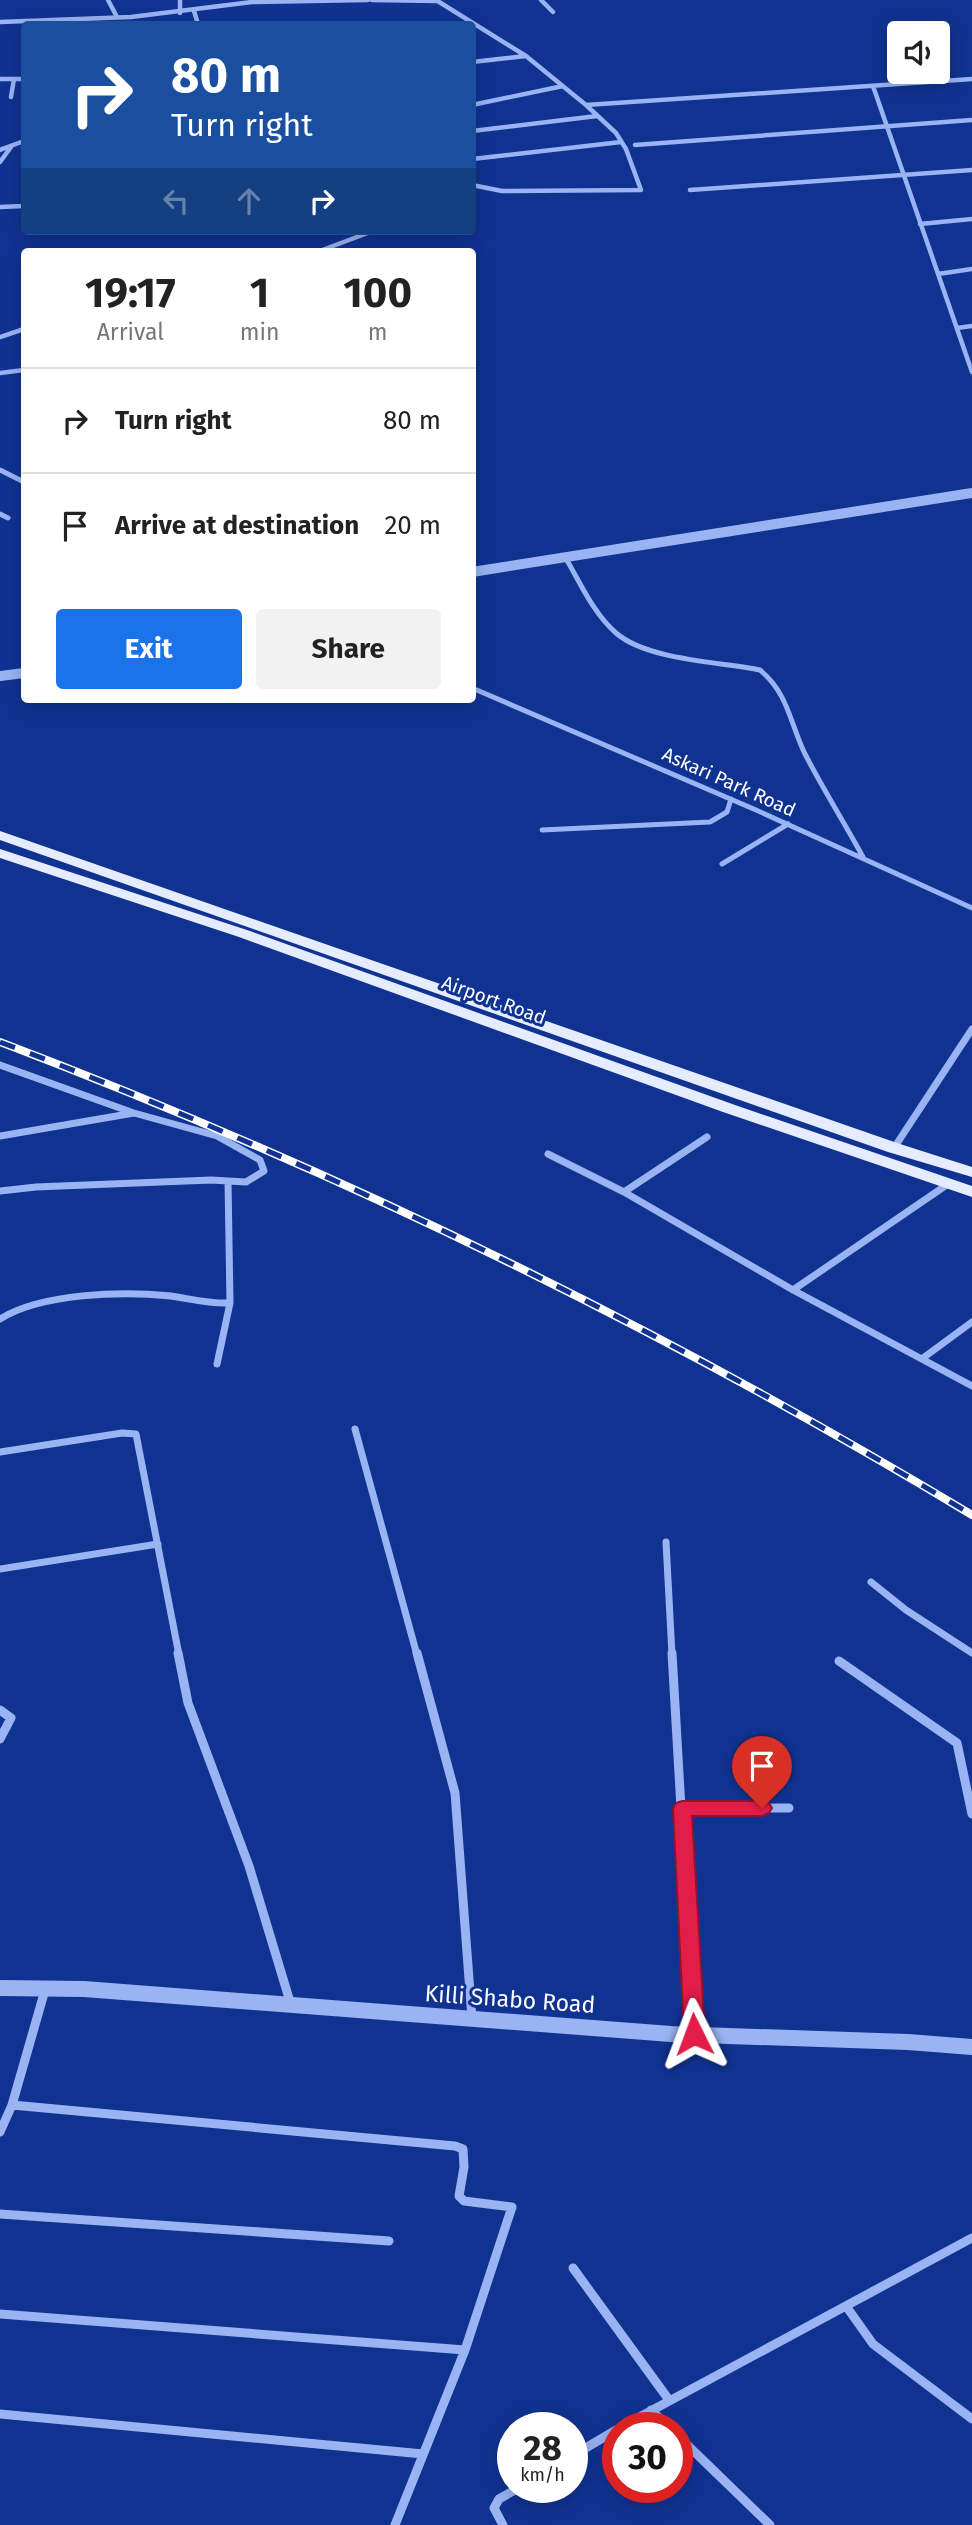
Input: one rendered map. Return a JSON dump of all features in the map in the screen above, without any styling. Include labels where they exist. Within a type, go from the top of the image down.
[{"type":"main road","name":"Airport Road","points":[[0,835],[894,1148],[972,1172]]},
{"type":"main road","name":"Airport Road","points":[[0,853],[417,995],[972,1192]]},
{"type":"street","points":[[108,0],[115,17]]},
{"type":"street","points":[[180,0],[180,13]]},
{"type":"street","points":[[75,21],[180,13],[257,1],[370,0],[437,0],[470,21]]},
{"type":"street","points":[[541,0],[553,12]]},
{"type":"street","points":[[194,11],[197,21]]},
{"type":"street","points":[[110,21],[115,17]]},
{"type":"street","points":[[0,22],[21,22]]},
{"type":"street","points":[[476,25],[526,56],[597,116],[621,142],[641,190],[502,191],[476,187]]},
{"type":"street","points":[[476,62],[526,56]]},
{"type":"street","points":[[0,79],[21,79]]},
{"type":"street","points":[[11,97],[14,79]]},
{"type":"street","points":[[586,105],[972,79]]},
{"type":"street","points":[[476,104],[563,86]]},
{"type":"street","points":[[873,86],[972,372]]},
{"type":"street","points":[[476,131],[597,116]]},
{"type":"street","points":[[635,145],[972,120]]},
{"type":"street","points":[[0,150],[21,142]]},
{"type":"street","points":[[476,159],[621,142]]},
{"type":"street","points":[[0,162],[12,146]]},
{"type":"street","points":[[690,190],[972,170]]},
{"type":"street","points":[[476,190],[481,188]]},
{"type":"street","points":[[0,206],[21,206]]},
{"type":"street","points":[[920,224],[972,219]]},
{"type":"street","points":[[328,248],[362,235]]},
{"type":"street","points":[[938,274],[972,269]]},
{"type":"street","points":[[957,328],[972,326]]},
{"type":"street","points":[[0,337],[21,331]]},
{"type":"street","points":[[0,373],[21,370]]},
{"type":"street","points":[[0,470],[21,480]]},
{"type":"street","points":[[476,571],[972,493]]},
{"type":"street","points":[[0,514],[8,518]]},
{"type":"street","points":[[565,557],[603,619],[619,636],[640,647],[760,670],[771,678],[786,696],[803,750],[864,859]]},
{"type":"street","points":[[0,676],[21,673]]},
{"type":"street","name":"Askari Park Road","points":[[476,690],[788,824],[972,908]]},
{"type":"street","points":[[542,830],[710,822],[718,820],[727,812],[731,799]]},
{"type":"street","points":[[722,864],[788,824]]},
{"type":"street","points":[[894,1148],[972,1029]]},
{"type":"street","points":[[0,1065],[134,1112],[217,1136],[260,1160],[264,1171],[246,1182],[36,1187],[0,1191]]},
{"type":"street","points":[[0,1136],[134,1112]]},
{"type":"street","points":[[625,1192],[707,1137]]},
{"type":"street","points":[[548,1154],[625,1192],[793,1290],[972,1386]]},
{"type":"street","points":[[217,1364],[230,1303],[228,1181]]},
{"type":"street","points":[[793,1290],[948,1184]]},
{"type":"street","points":[[0,1319],[23,1305],[116,1295],[168,1296],[209,1303],[230,1303]]},
{"type":"street","points":[[923,1358],[972,1322]]},
{"type":"street","points":[[355,1429],[455,1793],[472,2020]]},
{"type":"street","points":[[0,1452],[121,1433],[136,1434],[188,1703],[249,1866],[291,2006]]},
{"type":"street","points":[[666,1542],[694,2034]]},
{"type":"street","points":[[0,1569],[158,1544]]},
{"type":"street","points":[[871,1582],[906,1610],[972,1653]]},
{"type":"street","points":[[839,1661],[957,1743],[972,1814]]},
{"type":"street","points":[[0,1710],[11,1718],[0,1739]]},
{"type":"street","points":[[682,1808],[789,1808]]},
{"type":"street","points":[[0,1988],[46,1989],[12,2105],[0,2132]]},
{"type":"street","name":"Killi Shabo Road","points":[[46,1989],[84,1989],[472,2020],[694,2034],[972,2047]]},
{"type":"street","points":[[12,2105],[456,2146],[463,2149],[464,2167],[459,2196],[464,2201],[512,2207],[465,2350],[395,2525]]},
{"type":"street","points":[[0,2214],[389,2241]]},
{"type":"street","points":[[647,2412],[972,2238]]},
{"type":"street","points":[[573,2268],[669,2400]]},
{"type":"street","points":[[846,2306],[873,2344],[972,2419]]},
{"type":"street","points":[[0,2314],[465,2350]]},
{"type":"street","points":[[0,2414],[423,2454]]},
{"type":"street","points":[[693,2451],[769,2525]]},
{"type":"street","points":[[497,2503],[494,2508],[503,2525]]},
{"type":"railway","points":[[0,1042],[251,1144],[496,1256],[737,1380],[972,1515]]},
{"type":"route","points":[[694,2034],[682,1808],[762,1808]]}]
